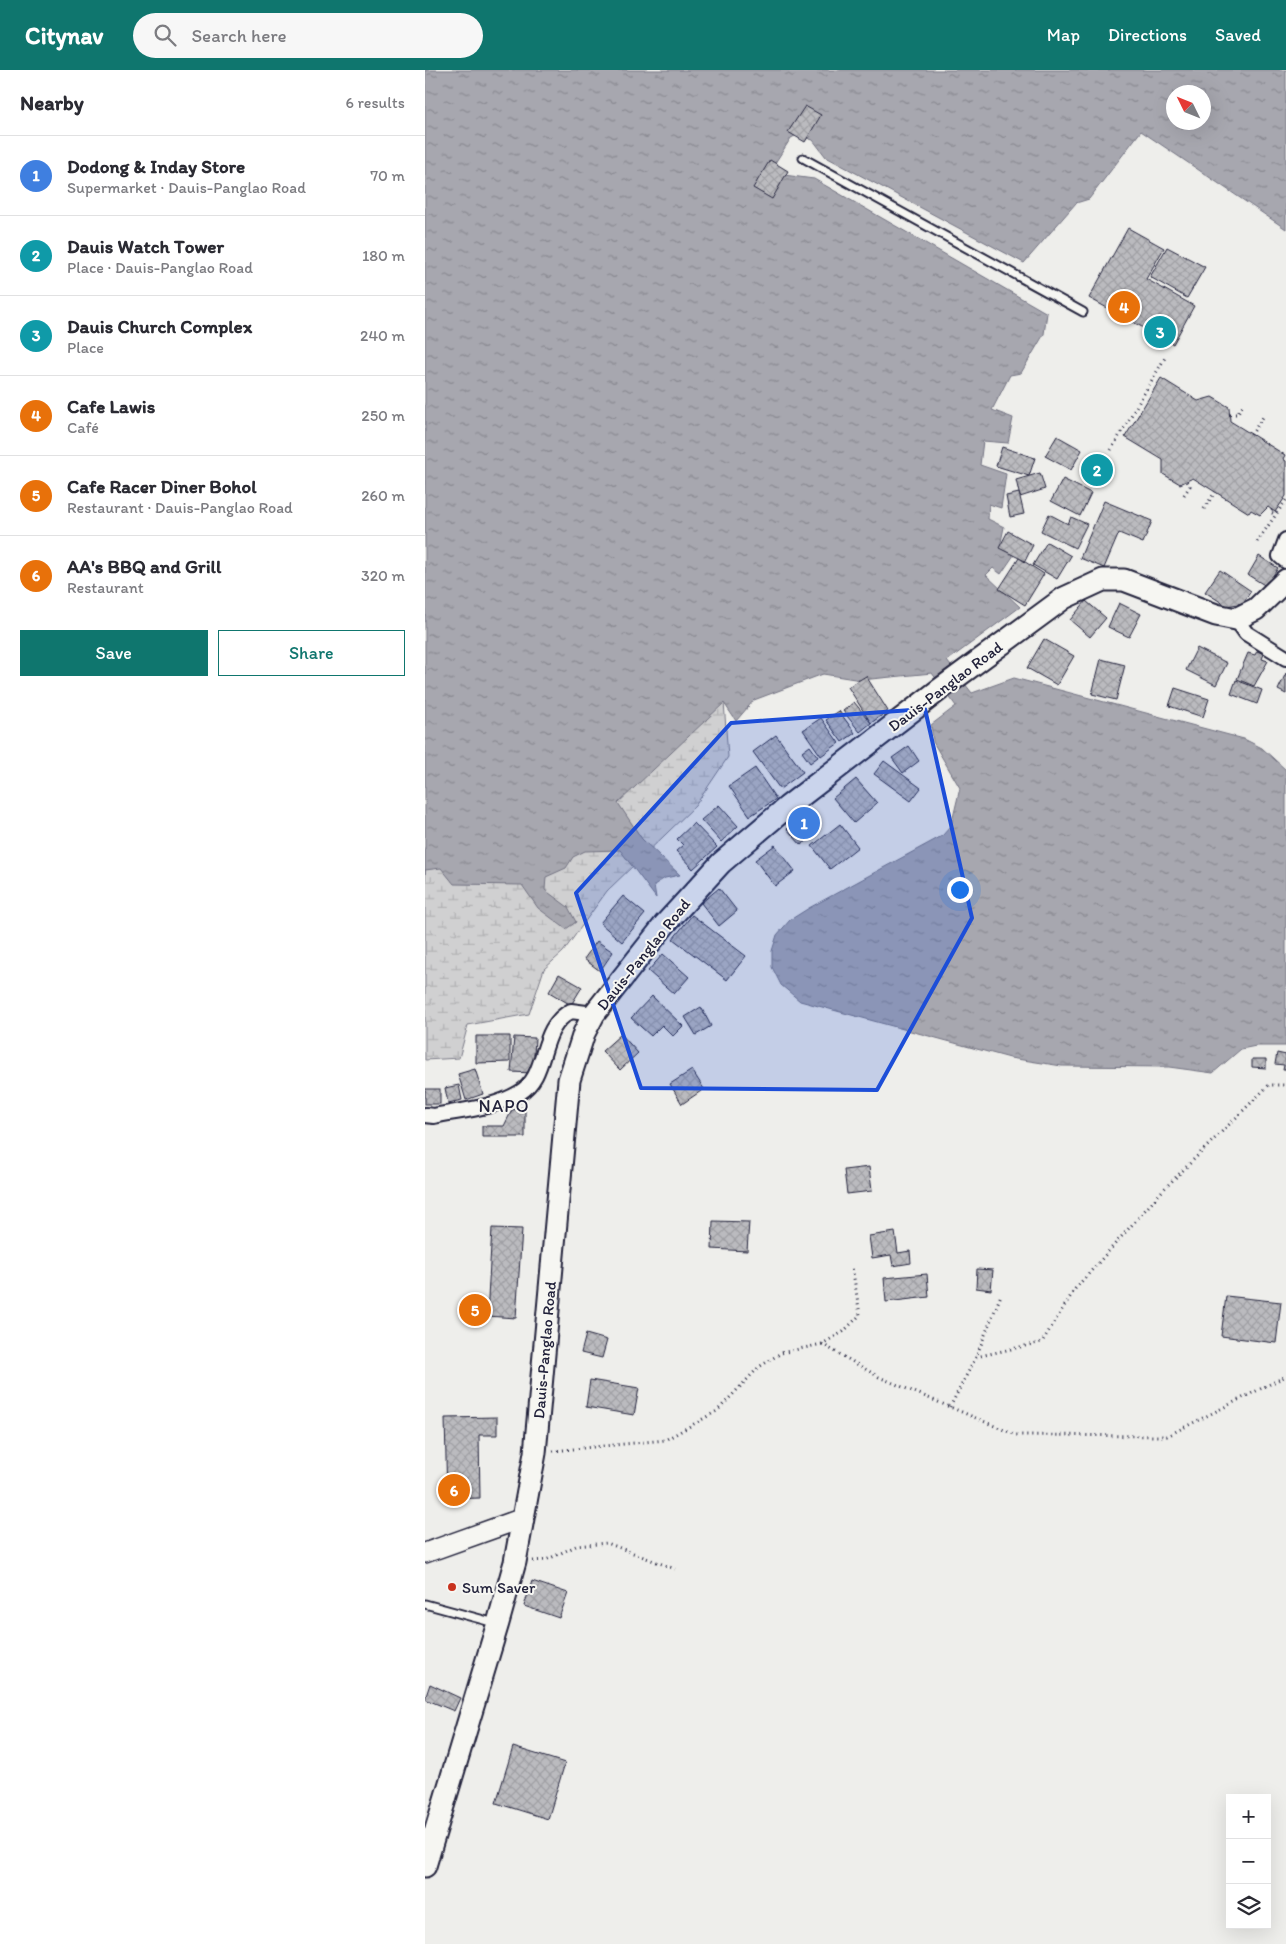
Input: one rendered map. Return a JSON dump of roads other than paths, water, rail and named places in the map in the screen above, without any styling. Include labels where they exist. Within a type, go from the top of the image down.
[{"type":"main road","name":"Dauis-Panglao Road","points":[[425,1866],[499,1624],[515,1562],[535,1452],[564,1114],[574,1058],[594,1014],[665,924],[727,858],[768,821],[939,690],[1064,598],[1103,580],[1124,580],[1216,615],[1236,619]]},
{"type":"main road","points":[[1236,619],[1256,609],[1286,580]]},
{"type":"main road","points":[[425,1553],[523,1518]]},
{"type":"street","points":[[1286,540],[1280,556],[1286,561]]},
{"type":"street","points":[[1236,619],[1246,633],[1286,658]]},
{"type":"street","points":[[425,1115],[434,1116],[493,1105],[521,1092],[535,1076],[552,1028],[557,1021],[571,1011],[594,1014]]},
{"type":"lane","points":[[803,158],[1083,312]]},
{"type":"lane","points":[[425,1604],[499,1624]]},
{"type":"water","points":[[425,70],[1286,70],[1286,229],[1141,131],[1089,199],[1076,203],[1024,263],[826,157],[813,140],[797,135],[791,138],[775,163],[784,175],[814,179],[1047,313],[1044,334],[1021,373],[1010,375],[992,410],[1013,418],[1008,443],[983,441],[980,465],[1006,474],[1001,508],[989,504],[988,519],[1004,527],[1000,547],[1014,555],[1001,574],[993,568],[986,575],[1020,607],[947,661],[972,693],[1014,678],[1244,739],[1262,748],[1286,770],[1286,1046],[1256,1046],[1241,1049],[1213,1073],[1169,1067],[1062,1066],[1010,1058],[800,1001],[781,985],[772,967],[772,951],[777,935],[790,920],[942,836],[951,826],[960,788],[933,742],[931,725],[956,706],[932,673],[861,680],[823,674],[754,700],[736,721],[724,703],[618,803],[642,839],[680,875],[665,878],[654,885],[656,898],[620,850],[585,851],[573,857],[566,868],[546,877],[545,890],[568,907],[576,922],[566,929],[538,908],[522,885],[454,884],[441,868],[425,870]]},
{"type":"place","name":"Cafe Lawis","points":[[1124,307]]},
{"type":"place","name":"Dauis Church Complex","points":[[1160,332]]},
{"type":"place","name":"Dauis Watch Tower","points":[[1097,470]]},
{"type":"place","name":"Dodong & Inday Store","points":[[804,823]]},
{"type":"place","name":"Cafe Racer Diner Bohol","points":[[475,1310]]},
{"type":"place","name":"AA's BBQ and Grill","points":[[454,1490]]},
{"type":"place","name":"Sum Saver","points":[[452,1587]]},
{"type":"district","name":"NAPO","points":[[504,1106]]}]
